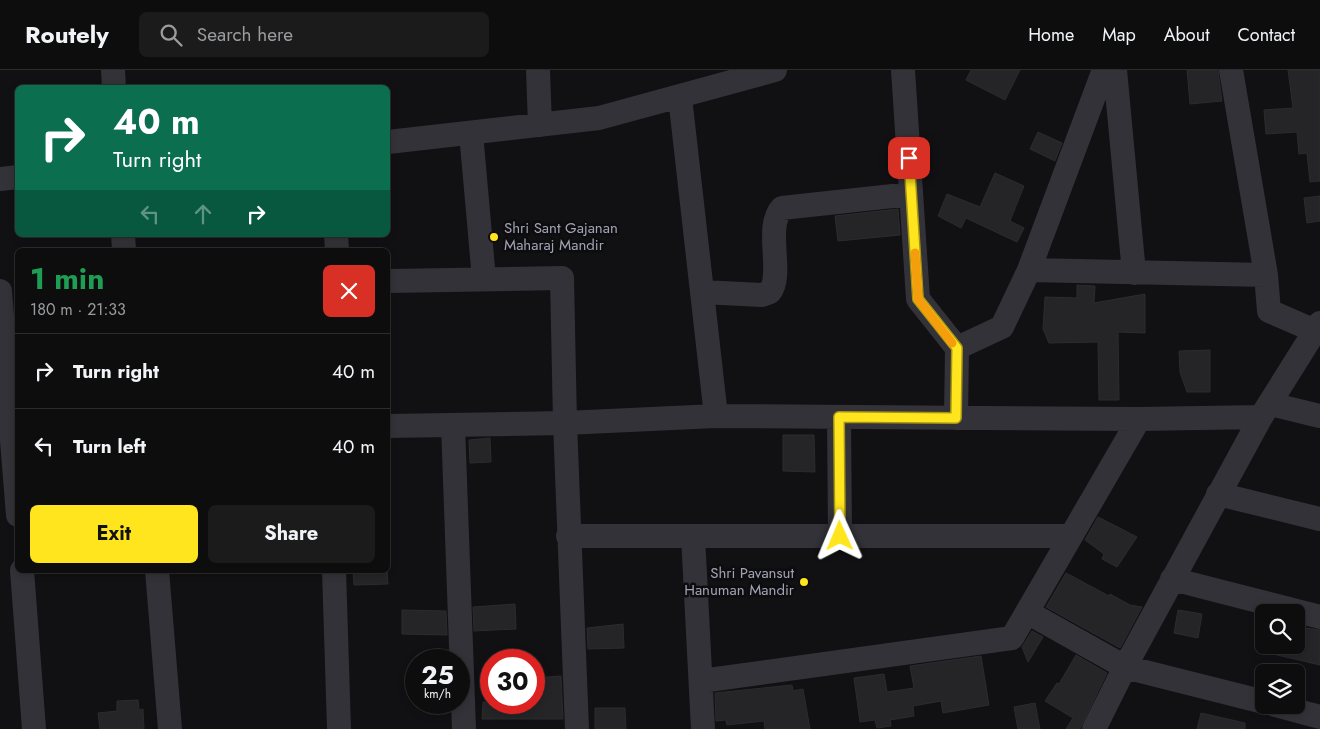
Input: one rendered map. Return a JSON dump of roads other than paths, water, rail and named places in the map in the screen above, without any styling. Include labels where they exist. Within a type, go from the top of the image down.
[{"type":"street","points":[[113,70],[114,85]]},
{"type":"street","points":[[538,70],[540,125]]},
{"type":"street","points":[[390,142],[599,118],[775,70]]},
{"type":"street","points":[[903,70],[918,299],[957,348],[956,418]]},
{"type":"street","points":[[1094,729],[1124,667],[1218,494],[1266,410],[1318,329],[1269,311],[1266,275],[1232,70]]},
{"type":"street","points":[[957,348],[1002,328],[1029,270],[1106,74]]},
{"type":"street","points":[[1106,74],[1134,274]]},
{"type":"street","points":[[680,97],[716,416]]},
{"type":"street","points":[[471,133],[484,279]]},
{"type":"street","points":[[0,179],[15,177]]},
{"type":"street","points":[[702,292],[762,295],[770,292],[774,281],[775,219],[782,208],[911,194]]},
{"type":"street","points":[[1029,270],[1134,274],[1266,275]]},
{"type":"street","points":[[390,281],[562,278],[564,423],[577,729]]},
{"type":"street","points":[[0,291],[12,379],[15,447]]},
{"type":"street","points":[[390,426],[564,423],[716,416],[1139,419],[1266,410],[1320,416]]},
{"type":"street","points":[[839,417],[840,536]]},
{"type":"street","points":[[701,681],[1012,638],[1139,419]]},
{"type":"street","points":[[453,425],[464,729]]},
{"type":"street","points":[[1218,494],[1320,519]]},
{"type":"street","points":[[568,536],[1070,536]]},
{"type":"street","points":[[693,536],[703,729]]},
{"type":"street","points":[[22,573],[34,729]]},
{"type":"street","points":[[157,573],[170,729]]},
{"type":"street","points":[[334,573],[339,729]]},
{"type":"street","points":[[1172,579],[1320,617]]},
{"type":"street","points":[[1026,612],[1124,667],[1255,700]]},
{"type":"street","points":[[1305,713],[1320,717]]},
{"type":"place","name":"Shri Sant Gajanan Maharaj Mandir","points":[[494,237]]},
{"type":"place","name":"Shri Pavansut Hanuman Mandir","points":[[804,582]]}]
